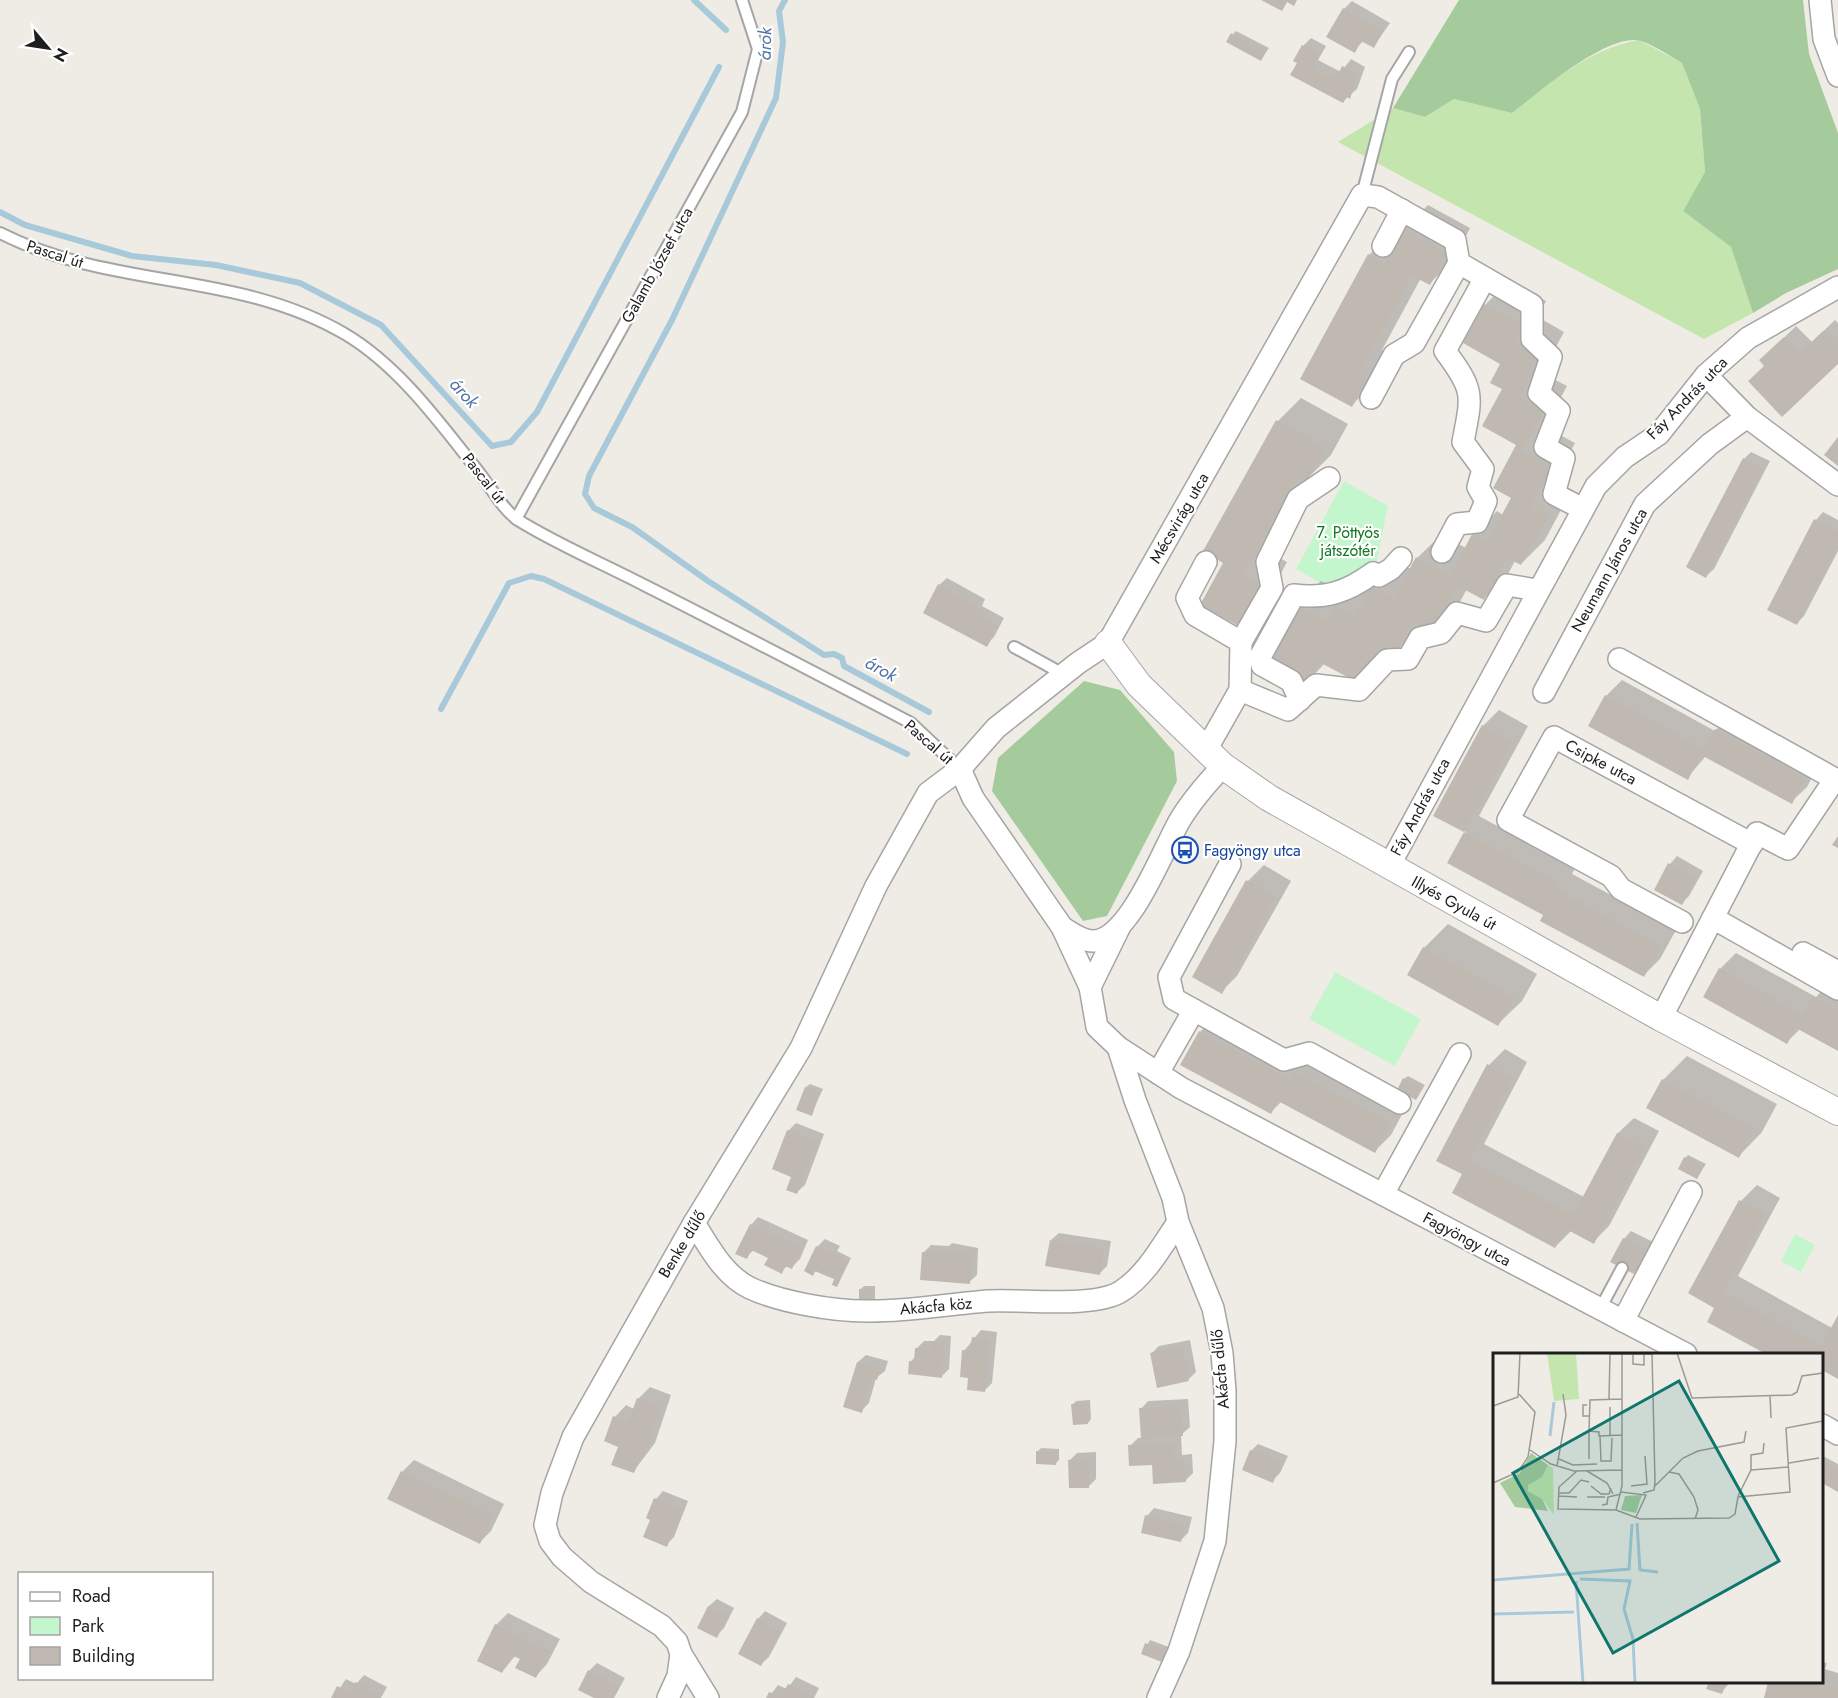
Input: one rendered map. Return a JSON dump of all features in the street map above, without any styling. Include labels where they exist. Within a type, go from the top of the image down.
[{"type":"street","points":[[1820,0],[1824,39],[1838,76]]},
{"type":"street","points":[[1362,195],[1378,197],[1455,240],[1459,263],[1414,343],[1394,355],[1371,398]]},
{"type":"street","name":"Mécsvirág utca","points":[[960,769],[996,728],[1063,674],[1108,644],[1362,195]]},
{"type":"street","points":[[1383,246],[1402,210]]},
{"type":"street","points":[[1459,263],[1532,305],[1532,339],[1551,357],[1539,393],[1559,411],[1545,447],[1564,458],[1554,494],[1583,509]]},
{"type":"street","points":[[1443,552],[1456,524],[1477,522],[1486,501],[1478,487],[1483,469],[1463,442],[1471,400],[1463,376],[1445,351],[1485,278]]},
{"type":"street","name":"Fáy András utca","points":[[1389,866],[1537,590],[1596,486],[1625,457],[1659,434],[1706,375],[1748,338],[1838,287]]},
{"type":"street","points":[[1706,375],[1747,417],[1838,485]]},
{"type":"street","name":"Neumann János utca","points":[[1544,692],[1645,504],[1710,444],[1747,417]]},
{"type":"street","points":[[1090,987],[1120,926],[1132,910],[1215,758],[1240,690],[1241,642],[1272,588],[1267,562],[1298,499],[1329,478]]},
{"type":"street","points":[[1300,700],[1291,681],[1262,664],[1260,657],[1294,595],[1318,598],[1356,585],[1372,573],[1379,576],[1391,569],[1401,558]]},
{"type":"street","points":[[1206,562],[1187,598],[1195,615],[1241,642]]},
{"type":"street","points":[[1240,690],[1288,710],[1316,685],[1359,690],[1387,660],[1407,659],[1420,638],[1441,633],[1457,613],[1486,621],[1507,585],[1537,590]]},
{"type":"street","name":"Illyés Gyula út","points":[[1108,644],[1139,685],[1215,758],[1269,798],[1661,1018],[1838,1112]]},
{"type":"street","points":[[1619,659],[1836,780],[1788,849],[1757,833],[1661,1018]]},
{"type":"street","name":"Csipke utca","points":[[1682,922],[1621,889],[1611,876],[1508,820],[1554,736],[1752,844]]},
{"type":"street","name":"Fagyöngy utca","points":[[960,769],[973,798],[1062,927],[1090,987],[1097,1026],[1118,1047],[1158,1073],[1684,1353]]},
{"type":"street","name":"Benke dűlő","points":[[708,1698],[681,1654],[677,1642],[662,1626],[591,1581],[562,1557],[550,1540],[545,1525],[552,1493],[573,1437],[694,1222],[801,1048],[876,886],[928,793],[960,769]]},
{"type":"street","points":[[1230,864],[1169,977],[1174,999],[1284,1060],[1309,1053],[1400,1102]]},
{"type":"street","points":[[1713,918],[1838,989]]},
{"type":"street","points":[[1062,927],[1076,936],[1094,941],[1107,937],[1120,926]]},
{"type":"street","points":[[1782,957],[1796,949],[1838,972]]},
{"type":"street","points":[[1158,1073],[1194,1010]]},
{"type":"street","name":"Akácfa dűlő","points":[[1118,1047],[1135,1100],[1173,1198],[1178,1222],[1214,1308],[1222,1353],[1225,1441],[1215,1541],[1179,1651],[1158,1698]]},
{"type":"street","points":[[1383,1194],[1460,1054]]},
{"type":"street","points":[[1623,1321],[1691,1192]]},
{"type":"street","name":"Akácfa köz","points":[[694,1222],[728,1272],[749,1287],[828,1308],[866,1311],[991,1301],[1073,1300],[1111,1296],[1121,1292],[1138,1277],[1178,1222]]},
{"type":"street","points":[[1823,1426],[1838,1434]]},
{"type":"street","points":[[668,1698],[678,1676],[681,1654]]},
{"type":"lane","name":"Galamb József utca","points":[[516,519],[742,112],[758,49],[742,0]]},
{"type":"lane","points":[[1362,195],[1392,79],[1408,52]]},
{"type":"lane","name":"Pascal út","points":[[0,233],[21,244],[69,261],[120,273],[242,292],[294,309],[346,334],[381,361],[418,398],[516,519],[911,723],[960,769]]},
{"type":"lane","points":[[1014,647],[1063,674]]},
{"type":"lane","points":[[1600,1309],[1622,1268]]},
{"type":"green space","points":[[1459,0],[1803,0],[1809,54],[1838,133],[1838,269],[1786,293],[1753,313],[1731,247],[1683,211],[1705,172],[1700,109],[1682,63],[1641,41],[1627,40],[1593,54],[1555,79],[1512,113],[1454,99],[1425,117],[1393,108]]},
{"type":"green space","points":[[1639,40],[1682,63],[1700,109],[1705,172],[1683,211],[1731,247],[1753,313],[1704,339],[1338,142],[1393,108],[1425,117],[1454,99],[1512,113],[1571,68],[1603,51]]},
{"type":"green space","name":"7. Pöttyös játszótér","points":[[1344,481],[1388,506],[1376,565],[1328,587],[1296,569]]},
{"type":"green space","points":[[1084,681],[1120,690],[1174,752],[1177,781],[1107,916],[1083,921],[992,791],[998,758]]},
{"type":"green space","points":[[1335,972],[1421,1019],[1395,1066],[1309,1019]]},
{"type":"green space","points":[[1795,1234],[1815,1245],[1801,1272],[1781,1261]]},
{"type":"building","points":[[1261,0],[1297,0],[1294,6],[1287,2],[1282,11]]},
{"type":"building","points":[[1343,8],[1383,31],[1374,48],[1361,41],[1355,53],[1326,37]]},
{"type":"building","points":[[1231,33],[1266,52],[1261,61],[1226,42]]},
{"type":"building","points":[[1302,45],[1319,54],[1312,68],[1335,80],[1342,66],[1358,74],[1350,99],[1347,97],[1343,103],[1290,75],[1297,63],[1293,61]]},
{"type":"building","points":[[1403,228],[1448,253],[1430,285],[1412,276],[1359,374],[1368,379],[1352,407],[1300,379],[1368,254],[1384,263]]},
{"type":"building","points":[[1484,304],[1523,325],[1515,341],[1542,356],[1520,397],[1544,410],[1522,451],[1552,468],[1531,506],[1548,516],[1521,565],[1507,558],[1484,600],[1458,586],[1433,633],[1413,622],[1396,653],[1381,645],[1361,684],[1319,662],[1308,683],[1266,660],[1296,604],[1327,621],[1335,606],[1355,617],[1372,585],[1394,597],[1416,557],[1450,576],[1472,534],[1487,542],[1511,498],[1493,488],[1516,445],[1482,426],[1502,389],[1490,383],[1500,364],[1463,343]]},
{"type":"building","points":[[1823,331],[1838,347],[1838,364],[1782,417],[1748,381],[1764,366],[1759,360],[1784,337],[1800,353]]},
{"type":"building","points":[[1276,420],[1326,448],[1307,481],[1299,477],[1244,575],[1265,587],[1242,628],[1200,605],[1223,563],[1203,551]]},
{"type":"building","points":[[1838,437],[1838,466],[1824,455]]},
{"type":"building","points":[[1743,458],[1763,469],[1706,578],[1686,567]]},
{"type":"building","points":[[1814,519],[1838,531],[1838,546],[1797,625],[1767,610]]},
{"type":"building","points":[[938,584],[979,607],[975,614],[998,626],[987,647],[923,613]]},
{"type":"building","points":[[1605,695],[1704,749],[1715,729],[1805,778],[1792,804],[1701,755],[1688,780],[1588,726]]},
{"type":"building","points":[[1482,725],[1513,742],[1464,832],[1433,816]]},
{"type":"building","points":[[1464,832],[1560,884],[1557,890],[1661,946],[1644,977],[1540,921],[1543,915],[1447,863]]},
{"type":"building","points":[[1838,836],[1838,848],[1832,845]]},
{"type":"building","points":[[1668,863],[1697,879],[1682,905],[1654,890]]},
{"type":"building","points":[[1246,880],[1276,897],[1222,994],[1192,977]]},
{"type":"building","points":[[1423,947],[1515,998],[1498,1026],[1407,975]]},
{"type":"building","points":[[1719,968],[1803,1015],[1813,997],[1838,1011],[1838,1051],[1796,1028],[1787,1044],[1703,997]]},
{"type":"building","points":[[1199,1031],[1290,1080],[1294,1072],[1391,1123],[1375,1153],[1278,1101],[1271,1114],[1180,1065]]},
{"type":"building","points":[[1487,1064],[1513,1078],[1469,1160],[1550,1203],[1573,1215],[1617,1133],[1645,1147],[1594,1244],[1566,1229],[1555,1248],[1452,1193],[1462,1174],[1436,1161]]},
{"type":"building","points":[[1403,1078],[1423,1088],[1416,1100],[1397,1090]]},
{"type":"building","points":[[1662,1079],[1754,1128],[1739,1158],[1646,1108]]},
{"type":"building","points":[[805,1087],[820,1092],[812,1116],[796,1110]]},
{"type":"building","points":[[787,1130],[818,1142],[797,1194],[786,1190],[791,1177],[772,1169]]},
{"type":"building","points":[[1684,1157],[1703,1168],[1697,1179],[1678,1169]]},
{"type":"building","points":[[1739,1200],[1766,1214],[1723,1292],[1821,1346],[1838,1315],[1838,1379],[1823,1371],[1823,1353],[1764,1353],[1707,1322],[1714,1308],[1688,1293]]},
{"type":"building","points":[[750,1224],[802,1248],[792,1269],[785,1266],[782,1274],[764,1265],[768,1258],[751,1250],[747,1259],[735,1254]]},
{"type":"building","points":[[1623,1238],[1646,1250],[1634,1274],[1610,1262]]},
{"type":"building","points":[[1050,1240],[1104,1248],[1100,1275],[1045,1266]]},
{"type":"building","points":[[816,1246],[849,1261],[837,1287],[832,1285],[834,1279],[815,1271],[813,1276],[804,1271]]},
{"type":"building","points":[[943,1250],[972,1255],[970,1284],[920,1280],[922,1252],[943,1253]]},
{"type":"building","points":[[859,1289],[872,1289],[872,1307],[859,1307]]},
{"type":"building","points":[[972,1337],[990,1339],[985,1392],[967,1390],[968,1378],[960,1377],[962,1350],[970,1351]]},
{"type":"building","points":[[931,1342],[944,1343],[942,1378],[908,1374],[909,1361],[914,1362],[915,1348],[931,1349]]},
{"type":"building","points":[[1182,1346],[1189,1381],[1157,1388],[1150,1353]]},
{"type":"building","points":[[857,1362],[881,1368],[877,1380],[872,1378],[862,1413],[843,1407]]},
{"type":"building","points":[[637,1398],[660,1407],[644,1457],[641,1456],[634,1473],[611,1465],[618,1447],[604,1441],[613,1416],[628,1422]]},
{"type":"building","points":[[1087,1403],[1088,1424],[1073,1425],[1071,1404]]},
{"type":"building","points":[[1181,1406],[1183,1436],[1141,1439],[1139,1408]]},
{"type":"building","points":[[1174,1443],[1175,1462],[1185,1461],[1186,1482],[1153,1484],[1152,1465],[1129,1466],[1128,1445]]},
{"type":"building","points":[[1250,1450],[1281,1463],[1273,1483],[1242,1470]]},
{"type":"building","points":[[1036,1451],[1057,1452],[1056,1465],[1036,1464]]},
{"type":"building","points":[[1089,1459],[1089,1488],[1069,1488],[1068,1460]]},
{"type":"building","points":[[1823,1461],[1838,1469],[1838,1492],[1823,1484]]},
{"type":"building","points":[[401,1471],[493,1516],[480,1544],[387,1499]]},
{"type":"building","points":[[654,1498],[682,1509],[667,1547],[643,1537],[650,1520],[646,1518]]},
{"type":"building","points":[[1145,1515],[1185,1525],[1181,1542],[1141,1533]]},
{"type":"building","points":[[708,1606],[728,1616],[717,1638],[697,1628]]},
{"type":"building","points":[[757,1618],[780,1631],[761,1666],[738,1654]]},
{"type":"building","points":[[495,1624],[549,1651],[536,1678],[515,1668],[520,1659],[511,1655],[502,1673],[477,1661]]},
{"type":"building","points":[[1145,1643],[1166,1650],[1162,1662],[1141,1654]]},
{"type":"building","points":[[588,1670],[619,1686],[613,1698],[594,1698],[578,1690]]},
{"type":"building","points":[[355,1682],[380,1694],[379,1698],[331,1698],[337,1686],[350,1692]]},
{"type":"building","points":[[1709,1683],[1726,1683],[1722,1694],[1706,1689]]},
{"type":"building","points":[[1768,1683],[1820,1683],[1838,1688],[1838,1698],[1764,1698]]},
{"type":"building","points":[[788,1684],[813,1696],[812,1698],[766,1698],[769,1692],[781,1697]]},
{"type":"waterway","name":"árok","points":[[694,0],[726,30]]},
{"type":"waterway","name":"árok","points":[[785,0],[779,11],[783,42],[776,98],[672,320],[589,476],[585,494],[594,508],[632,527],[708,581],[824,655],[834,654],[842,658],[844,666],[929,712]]},
{"type":"waterway","name":"árok","points":[[0,212],[25,225],[132,256],[216,265],[300,283],[381,325],[492,446],[511,442],[537,412],[719,67]]},
{"type":"waterway","points":[[441,709],[509,583],[531,576],[544,579],[907,754]]},
{"type":"place","name":"Fagyöngy utca","points":[[1185,850]]}]
